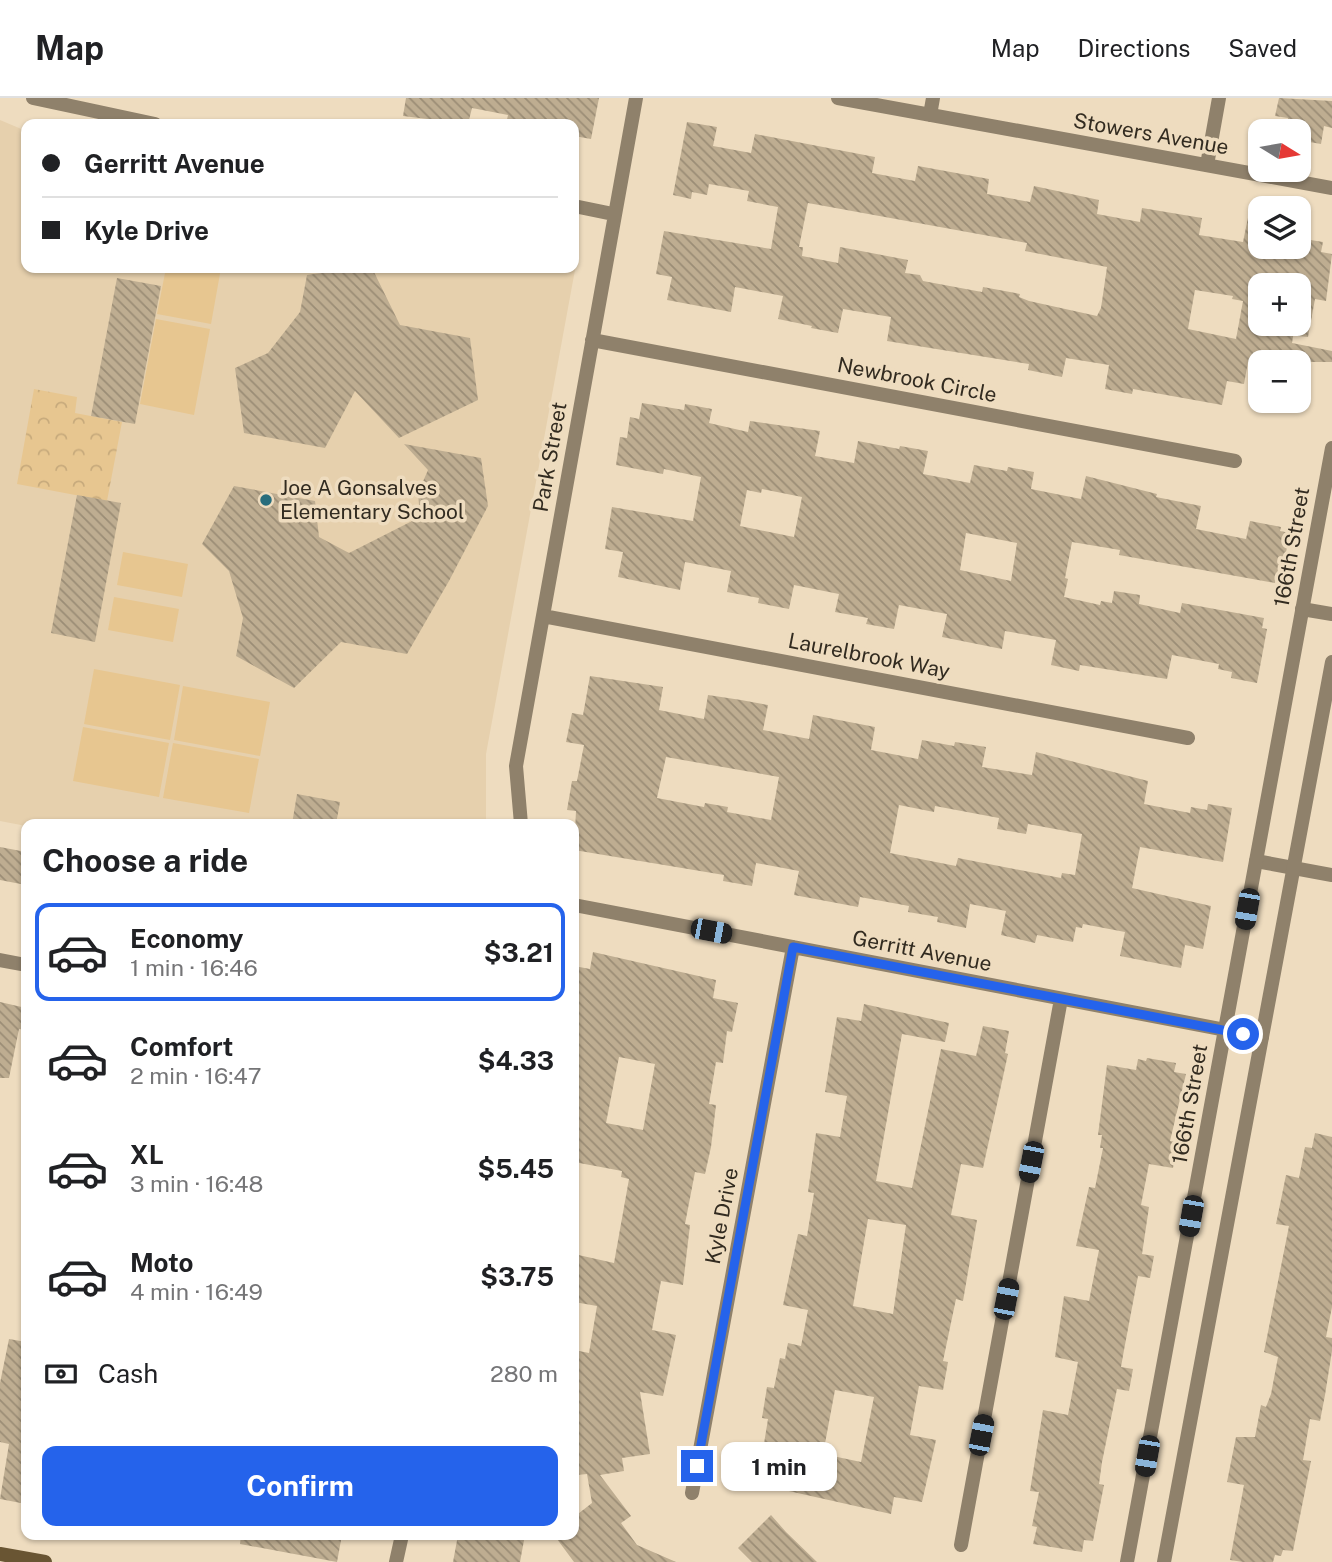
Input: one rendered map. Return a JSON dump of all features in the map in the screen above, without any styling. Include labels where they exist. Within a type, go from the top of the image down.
[{"type":"main road","points":[[0,1554],[45,1562]]},
{"type":"street","points":[[33,98],[132,119]]},
{"type":"street","name":"Park Street","points":[[521,819],[516,766],[612,214],[636,98]]},
{"type":"street","name":"Stowers Avenue","points":[[838,98],[1332,188]]},
{"type":"street","points":[[930,115],[933,98]]},
{"type":"street","points":[[1207,165],[1219,98]]},
{"type":"street","points":[[579,207],[612,214]]},
{"type":"street","name":"Newbrook Circle","points":[[592,340],[1235,461]]},
{"type":"street","name":"166th Street","points":[[1128,1562],[1332,448]]},
{"type":"street","points":[[1302,610],[1332,614]]},
{"type":"street","name":"Laurelbrook Way","points":[[543,616],[1188,737]]},
{"type":"street","points":[[1164,1562],[1332,662]]},
{"type":"street","points":[[1255,861],[1332,875]]},
{"type":"street","name":"Gerritt Avenue","points":[[579,906],[1262,1037]]},
{"type":"street","name":"Kyle Drive","points":[[692,1493],[793,947]]},
{"type":"street","points":[[0,960],[21,964]]},
{"type":"street","points":[[961,1545],[1061,999]]},
{"type":"street","points":[[396,1562],[401,1540]]},
{"type":"shaded area","name":"Joe A Gonsalves Elementary School","points":[[0,120],[21,129],[21,273],[574,273],[486,754],[486,819],[21,819],[21,825],[0,821]]},
{"type":"green space","points":[[165,273],[220,273],[211,324],[157,314]]},
{"type":"green space","points":[[156,319],[210,329],[194,415],[140,404]]},
{"type":"green space","points":[[34,389],[77,397],[75,413],[122,422],[107,501],[17,484]]},
{"type":"green space","points":[[123,552],[188,564],[182,597],[117,585]]},
{"type":"green space","points":[[114,597],[179,609],[173,642],[108,630]]},
{"type":"green space","points":[[94,669],[180,685],[170,740],[84,724]]},
{"type":"green space","points":[[183,686],[270,702],[260,756],[174,740]]},
{"type":"green space","points":[[83,727],[169,743],[159,797],[73,781]]},
{"type":"green space","points":[[173,743],[259,759],[249,813],[163,798]]},
{"type":"building","points":[[406,98],[599,98],[591,139],[579,137],[579,119],[507,119],[508,115],[472,108],[469,119],[403,116]]},
{"type":"building","points":[[1279,98],[1332,101],[1332,128],[1324,126],[1321,144],[1311,142],[1311,119],[1275,116]]},
{"type":"building","points":[[687,122],[717,127],[713,146],[751,153],[755,134],[875,157],[872,173],[915,181],[918,166],[989,179],[987,194],[1030,202],[1034,186],[1099,200],[1097,214],[1140,222],[1142,208],[1202,218],[1199,235],[1243,242],[1248,218],[1248,259],[1311,259],[1311,240],[1323,242],[1321,252],[1332,254],[1326,301],[1315,299],[1311,321],[1311,273],[1248,273],[1248,336],[1293,336],[1292,343],[1332,351],[1332,362],[1311,362],[1311,350],[1248,350],[1244,384],[1227,381],[1222,405],[1133,389],[1132,394],[1105,389],[1109,365],[1066,358],[1062,377],[1028,370],[1029,364],[887,341],[891,317],[843,309],[838,333],[811,328],[812,326],[778,319],[783,296],[735,287],[731,312],[667,300],[672,277],[656,274],[664,231],[771,249],[778,207],[747,201],[749,191],[709,184],[707,195],[692,192],[691,199],[673,195]],"holes":[[[808,203],[1027,243],[1025,251],[1107,267],[1101,308],[1097,316],[1029,301],[1019,297],[1020,294],[983,287],[982,292],[923,281],[920,275],[905,273],[908,260],[840,247],[838,263],[802,256],[803,247],[799,247]],[[1195,290],[1233,296],[1232,299],[1243,301],[1236,339],[1188,329]]]},
{"type":"building","points":[[374,273],[400,325],[470,338],[478,400],[399,438],[355,391],[325,448],[244,433],[235,368],[268,353],[300,312],[307,275]]},
{"type":"building","points":[[117,278],[161,286],[135,424],[91,416]]},
{"type":"building","points":[[642,403],[684,410],[685,404],[712,409],[709,423],[748,432],[750,421],[820,431],[815,456],[854,463],[858,441],[899,449],[900,446],[928,451],[923,474],[970,483],[974,465],[1007,471],[1008,467],[1034,472],[1031,489],[1081,499],[1086,476],[1157,494],[1156,497],[1201,506],[1196,529],[1246,539],[1250,521],[1281,527],[1280,531],[1290,533],[1285,557],[1281,557],[1275,583],[1119,555],[1120,550],[1072,542],[1065,578],[1068,579],[1064,597],[1100,605],[1101,601],[1112,603],[1114,591],[1140,595],[1139,604],[1180,613],[1182,603],[1264,618],[1262,628],[1267,629],[1257,683],[1231,678],[1232,672],[1218,669],[1219,664],[1172,655],[1167,679],[1080,665],[1079,671],[1051,665],[1056,640],[1005,631],[1002,649],[942,637],[947,614],[899,605],[894,629],[866,624],[868,618],[835,612],[839,594],[794,585],[789,609],[758,603],[759,598],[727,592],[731,571],[685,562],[680,590],[618,577],[623,552],[605,549],[612,507],[693,521],[701,477],[664,469],[663,474],[616,465],[620,437],[627,438],[630,417],[639,419]],"holes":[[[762,489],[802,497],[794,537],[740,526],[747,490],[761,493]],[[966,533],[1017,543],[1011,581],[960,570]]]},
{"type":"building","points":[[404,444],[481,458],[488,506],[407,654],[341,642],[294,688],[236,656],[243,618],[229,571],[202,544],[234,486],[315,501],[319,537],[349,553],[420,517],[418,493],[428,470]]},
{"type":"building","points":[[77,495],[121,503],[95,642],[51,633]]},
{"type":"building","points":[[590,676],[663,687],[659,710],[704,719],[708,695],[741,700],[768,705],[763,730],[809,739],[813,715],[875,727],[871,750],[918,759],[922,740],[954,746],[955,742],[986,747],[982,767],[1032,775],[1036,752],[1148,781],[1144,804],[1190,813],[1191,807],[1207,810],[1208,804],[1232,808],[1223,862],[1140,847],[1132,888],[1211,906],[1203,949],[1185,945],[1181,968],[1120,956],[1125,932],[1083,924],[1082,928],[1076,927],[1073,942],[1037,935],[1035,943],[1001,935],[1006,911],[970,904],[966,928],[937,922],[938,917],[908,912],[909,906],[860,897],[858,907],[794,895],[799,871],[756,863],[752,886],[723,881],[724,875],[579,851],[579,819],[576,819],[576,811],[567,810],[572,781],[577,781],[584,745],[566,742],[572,713],[583,715]],"holes":[[[666,757],[779,777],[771,820],[727,812],[728,807],[705,803],[704,807],[657,798]],[[899,805],[934,812],[935,806],[999,818],[997,829],[1026,834],[1028,824],[1082,834],[1075,875],[1062,873],[1061,878],[958,858],[956,866],[890,853]]]},
{"type":"building","points":[[297,794],[340,802],[337,819],[293,819]]},
{"type":"building","points":[[0,847],[21,851],[21,884],[0,880]]},
{"type":"building","points":[[593,952],[716,980],[713,998],[738,1003],[732,1032],[727,1031],[723,1063],[716,1062],[709,1104],[716,1105],[711,1147],[705,1174],[695,1172],[685,1224],[690,1225],[683,1285],[661,1281],[652,1330],[676,1335],[663,1396],[640,1392],[650,1454],[622,1458],[624,1471],[600,1475],[631,1516],[621,1523],[637,1545],[676,1562],[574,1562],[558,1540],[579,1540],[579,1513],[592,1503],[587,1474],[579,1475],[579,1351],[589,1353],[597,1306],[579,1303],[579,1255],[614,1263],[629,1179],[621,1177],[622,1171],[579,1163],[579,967],[590,969]],"holes":[[[619,1057],[655,1064],[643,1130],[606,1123]]]},
{"type":"building","points":[[0,1002],[21,1007],[21,1029],[9,1078],[0,1078]]},
{"type":"building","points":[[864,1004],[949,1023],[945,1042],[902,1034],[876,1181],[912,1188],[941,1049],[976,1056],[983,1026],[1009,1031],[1005,1053],[1008,1054],[983,1168],[961,1164],[951,1215],[977,1220],[963,1301],[956,1299],[943,1361],[948,1362],[943,1390],[919,1386],[910,1435],[936,1440],[922,1502],[894,1497],[891,1514],[762,1485],[765,1469],[760,1468],[768,1419],[762,1418],[767,1387],[774,1388],[780,1358],[785,1359],[788,1343],[801,1346],[808,1310],[783,1305],[798,1234],[807,1236],[814,1193],[808,1192],[816,1133],[840,1137],[847,1096],[825,1092],[837,1017],[861,1021]],"holes":[[[868,1219],[906,1225],[893,1314],[853,1306]],[[835,1390],[874,1397],[861,1462],[823,1454]]]},
{"type":"building","points":[[1147,1058],[1176,1063],[1174,1072],[1186,1074],[1170,1141],[1177,1142],[1173,1168],[1149,1164],[1141,1205],[1149,1207],[1142,1254],[1154,1256],[1150,1278],[1138,1276],[1124,1350],[1121,1367],[1133,1369],[1129,1391],[1117,1389],[1102,1462],[1099,1484],[1104,1485],[1093,1541],[1084,1540],[1082,1552],[1033,1544],[1037,1527],[1032,1526],[1039,1492],[1030,1491],[1043,1410],[1068,1415],[1078,1362],[1055,1357],[1064,1296],[1089,1301],[1099,1250],[1076,1246],[1089,1187],[1095,1188],[1103,1148],[1100,1148],[1102,1135],[1098,1135],[1107,1065],[1136,1070],[1138,1059],[1146,1061]]},
{"type":"building","points":[[1315,1133],[1332,1137],[1332,1307],[1326,1337],[1332,1338],[1332,1351],[1320,1421],[1310,1419],[1303,1460],[1311,1461],[1293,1551],[1283,1550],[1281,1556],[1275,1555],[1273,1562],[1230,1560],[1244,1485],[1227,1482],[1236,1437],[1255,1437],[1261,1405],[1266,1407],[1271,1394],[1278,1357],[1264,1352],[1289,1226],[1276,1224],[1286,1175],[1299,1178],[1305,1147],[1312,1148]]},
{"type":"building","points":[[9,1339],[21,1341],[21,1503],[0,1499],[9,1444],[0,1442],[0,1383]]},
{"type":"building","points":[[771,1515],[817,1562],[752,1562],[738,1548]]},
{"type":"building","points":[[240,1540],[341,1540],[337,1562],[240,1544]]},
{"type":"building","points":[[457,1540],[524,1540],[520,1562],[453,1562]]},
{"type":"place","name":"Joe A Gonsalves Elementary School","points":[[266,500]]},
{"type":"route","points":[[697,1466],[793,947],[1243,1034]]}]
